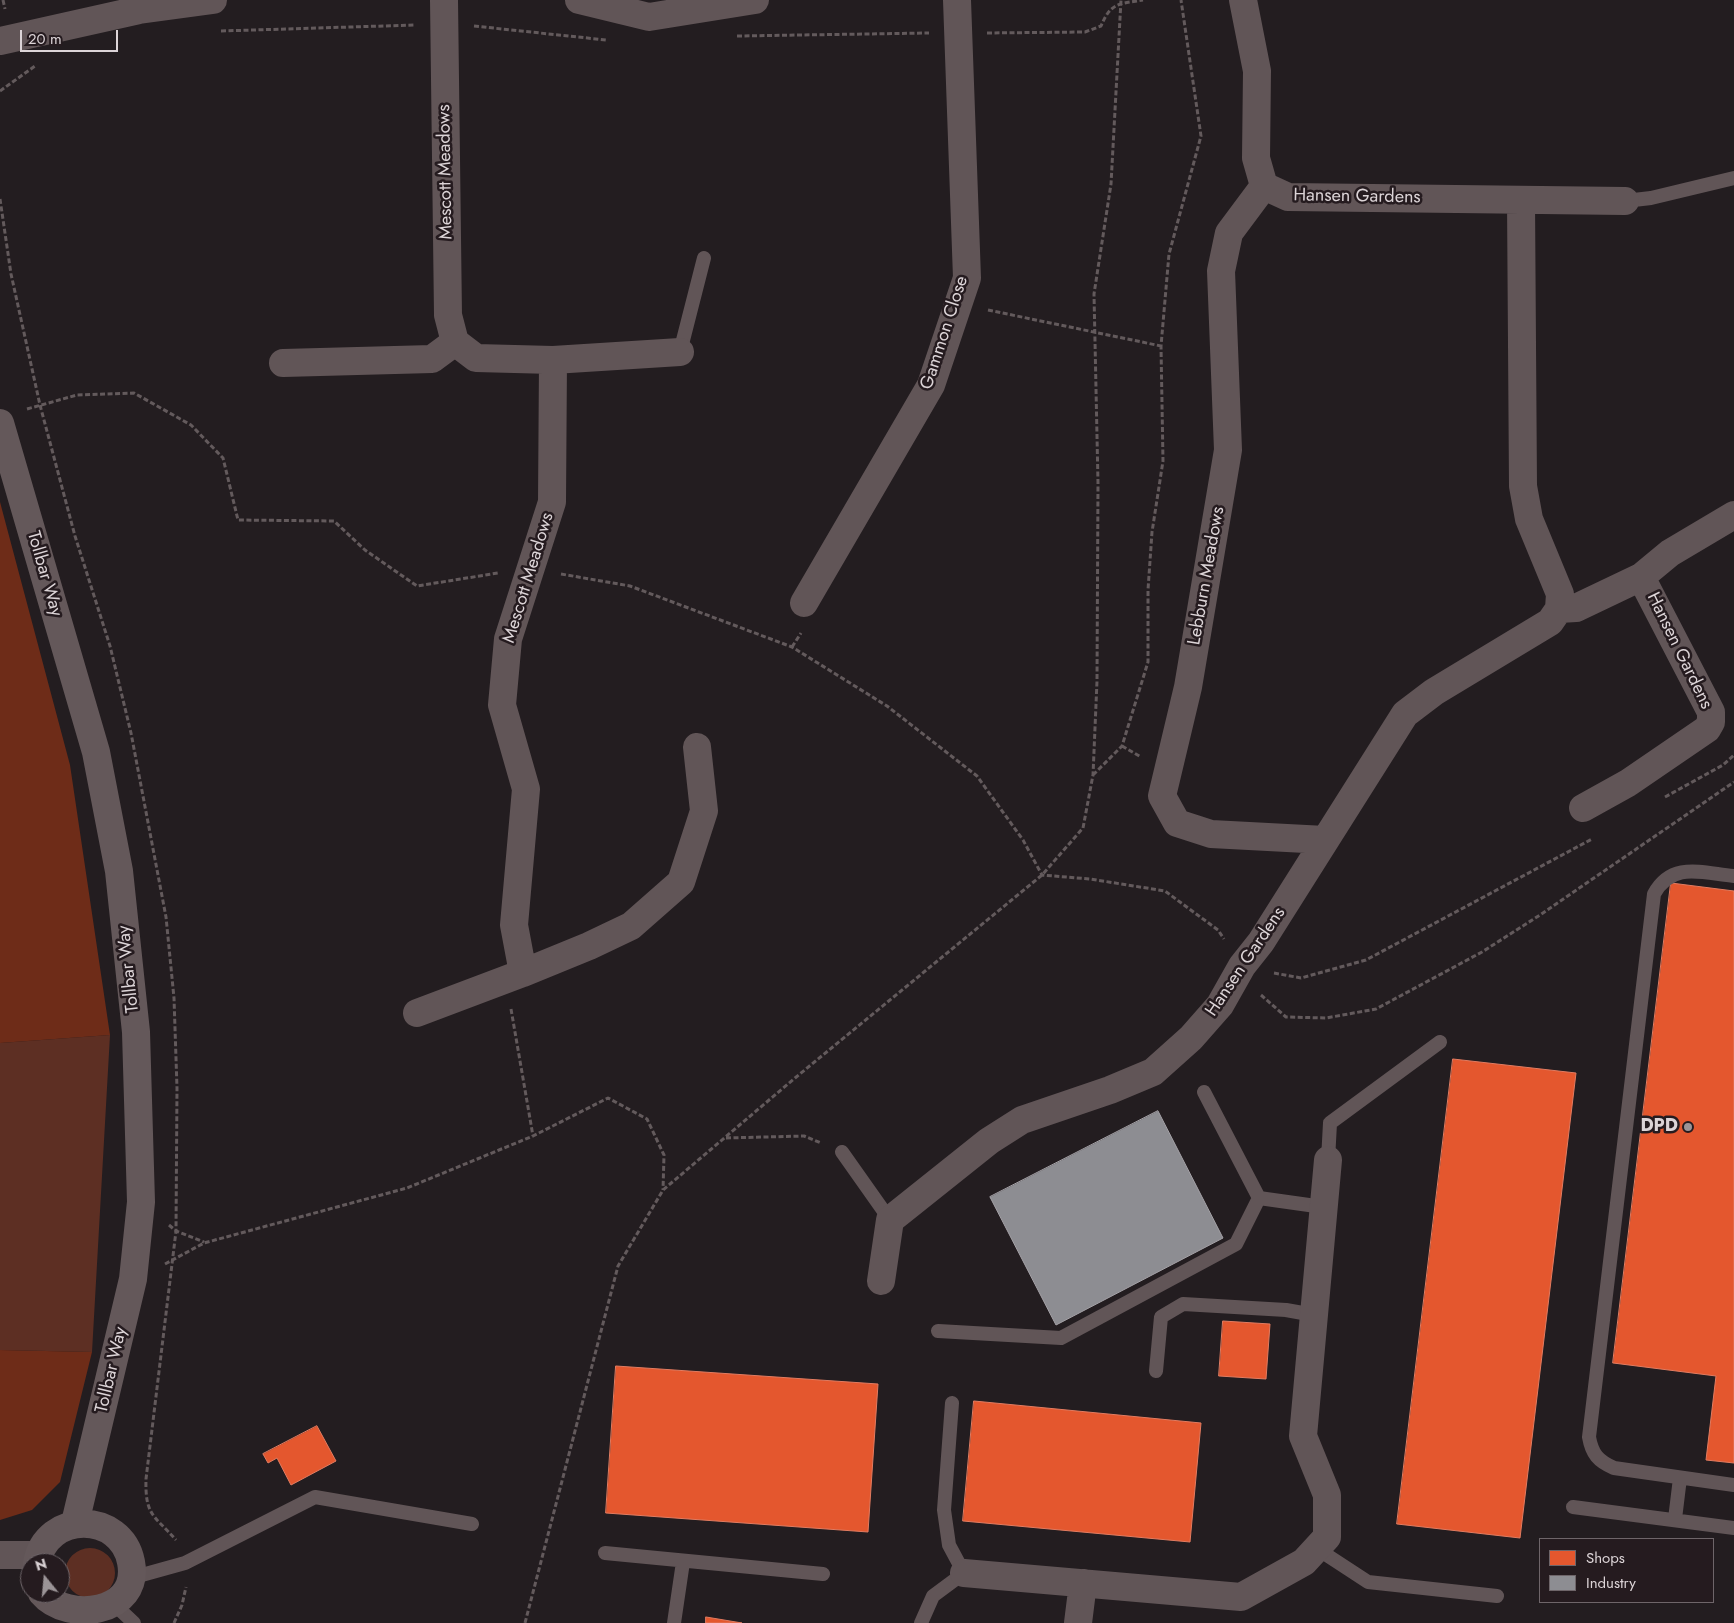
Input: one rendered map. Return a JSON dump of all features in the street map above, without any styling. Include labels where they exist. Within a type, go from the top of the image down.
[{"type":"main road","name":"Tollbar Way","points":[[0,423],[96,752],[119,871],[136,1042],[141,1202],[133,1279],[75,1523]]},
{"type":"main road","points":[[41,1553],[52,1534],[75,1523],[91,1523],[105,1527],[118,1536],[127,1549],[132,1563],[132,1578],[126,1594],[125,1615],[104,1614],[91,1617],[62,1618],[50,1603]]},
{"type":"street","points":[[0,41],[139,10],[213,0]]},
{"type":"street","points":[[579,0],[649,17],[755,0]]},
{"type":"street","name":"Gammon Close","points":[[804,603],[931,385],[967,278],[957,0]]},
{"type":"street","points":[[1243,0],[1257,71],[1256,158],[1264,186]]},
{"type":"street","name":"Mescott Meadows","points":[[444,12],[448,314],[454,342]]},
{"type":"street","name":"Hansen Gardens","points":[[1264,186],[1288,197],[1625,201]]},
{"type":"street","name":"Lebburn Meadows","points":[[1264,186],[1229,233],[1221,271],[1228,450],[1188,687],[1162,796],[1177,823],[1211,834],[1325,840]]},
{"type":"street","points":[[1521,201],[1523,486],[1529,519],[1560,594],[1559,609]]},
{"type":"street","points":[[283,363],[432,359],[454,342],[476,358],[553,360],[680,352]]},
{"type":"street","name":"Mescott Meadows","points":[[514,976],[514,925],[526,789],[502,704],[508,639],[552,502],[553,360]]},
{"type":"street","name":"Hansen Gardens","points":[[890,1220],[989,1141],[1022,1120],[1110,1090],[1152,1072],[1191,1038],[1220,1005],[1242,966],[1261,942],[1405,714],[1434,692],[1550,622],[1559,609],[1576,608],[1642,577],[1670,553],[1734,515]]},
{"type":"street","name":"Hansen Gardens","points":[[1583,808],[1628,783],[1707,729],[1711,722],[1711,712],[1642,577]]},
{"type":"street","points":[[417,1013],[589,946],[631,926],[681,882],[704,811],[696,747]]},
{"type":"street","points":[[964,1573],[1241,1597],[1304,1562],[1327,1537],[1328,1495],[1303,1436],[1328,1160]]},
{"type":"street","points":[[881,1281],[890,1220]]},
{"type":"street","points":[[0,1555],[20,1557]]},
{"type":"street","points":[[1078,1623],[1083,1583]]},
{"type":"lane","points":[[1625,201],[1670,194],[1734,178]]},
{"type":"lane","points":[[680,352],[704,258]]},
{"type":"lane","points":[[1734,876],[1681,871],[1661,881],[1654,894],[1589,1437],[1595,1455],[1603,1464],[1614,1468],[1734,1485]]},
{"type":"lane","points":[[1328,1160],[1330,1123],[1440,1042]]},
{"type":"lane","points":[[1204,1092],[1258,1198]]},
{"type":"lane","points":[[842,1152],[890,1220]]},
{"type":"lane","points":[[1258,1198],[1324,1207]]},
{"type":"lane","points":[[938,1331],[1061,1338],[1236,1244],[1258,1198]]},
{"type":"lane","points":[[1156,1371],[1161,1317],[1183,1304],[1286,1310],[1314,1315]]},
{"type":"lane","points":[[921,1623],[933,1596],[964,1573],[949,1546],[944,1510],[952,1403]]},
{"type":"lane","points":[[1675,1519],[1680,1478]]},
{"type":"lane","points":[[132,1578],[185,1563],[315,1497],[472,1524]]},
{"type":"lane","points":[[1573,1507],[1734,1528]]},
{"type":"lane","points":[[1316,1548],[1368,1582],[1497,1596]]},
{"type":"lane","points":[[606,1553],[683,1562],[823,1574]]},
{"type":"lane","points":[[674,1623],[683,1562]]},
{"type":"path","points":[[730,36],[958,33],[1047,34],[1085,32],[1100,26],[1106,13],[1116,4],[1143,0]]},
{"type":"path","points":[[1093,775],[1122,746],[1148,662],[1148,590],[1152,532],[1163,460],[1161,346],[1169,254],[1201,136],[1181,0]]},
{"type":"path","points":[[525,1623],[618,1266],[664,1190],[1042,875],[1083,828],[1093,775],[1097,682],[1098,483],[1094,294],[1111,184],[1120,2]]},
{"type":"path","points":[[216,32],[444,12],[504,28],[613,41]]},
{"type":"path","points":[[0,91],[37,64]]},
{"type":"path","points":[[958,304],[1161,346]]},
{"type":"path","points":[[1663,799],[1723,765],[1734,755]]},
{"type":"path","points":[[1042,875],[1090,879],[1165,891],[1218,930],[1262,996],[1286,1017],[1326,1018],[1376,1009],[1482,952],[1532,921],[1734,782]]},
{"type":"path","points":[[1242,966],[1301,978],[1366,960],[1594,838]]},
{"type":"path","points":[[514,976],[533,1136]]},
{"type":"path","points":[[133,1279],[204,1243],[407,1188],[533,1136],[608,1098],[647,1119],[664,1155],[664,1190]]},
{"type":"path","points":[[725,1138],[804,1136],[842,1152]]},
{"type":"shaded area","points":[[0,502],[70,765],[110,1035],[0,1043]]},
{"type":"shaded area","points":[[110,1035],[92,1352],[0,1350],[0,1043]]},
{"type":"shaded area","points":[[0,1350],[92,1352],[60,1482],[32,1510],[0,1520]]},
{"type":"shaded area","points":[[90,1548],[104,1552],[111,1559],[114,1568],[113,1582],[104,1594],[90,1598],[76,1594],[70,1588],[70,1558],[76,1552]]},
{"type":"building: Shops","name":"DPD","points":[[1671,883],[1734,891],[1734,1463],[1706,1460],[1716,1376],[1613,1363]]},
{"type":"building: Shops","points":[[1453,1059],[1576,1073],[1520,1538],[1397,1524]]},
{"type":"building: Shops","points":[[1223,1321],[1270,1324],[1266,1379],[1219,1376]]},
{"type":"building: Shops","points":[[616,1366],[878,1384],[868,1532],[606,1513]]},
{"type":"building: Shops","points":[[974,1401],[1201,1423],[1190,1542],[963,1521]]},
{"type":"building: Shops","points":[[317,1426],[336,1461],[291,1485],[277,1458],[268,1463],[263,1454]]},
{"type":"building: Shops","points":[[706,1617],[742,1623],[706,1623]]},
{"type":"building: Industry","points":[[1158,1111],[1223,1238],[1056,1325],[990,1197]]},
{"type":"place","name":"DPD","points":[[1688,1127]]}]
